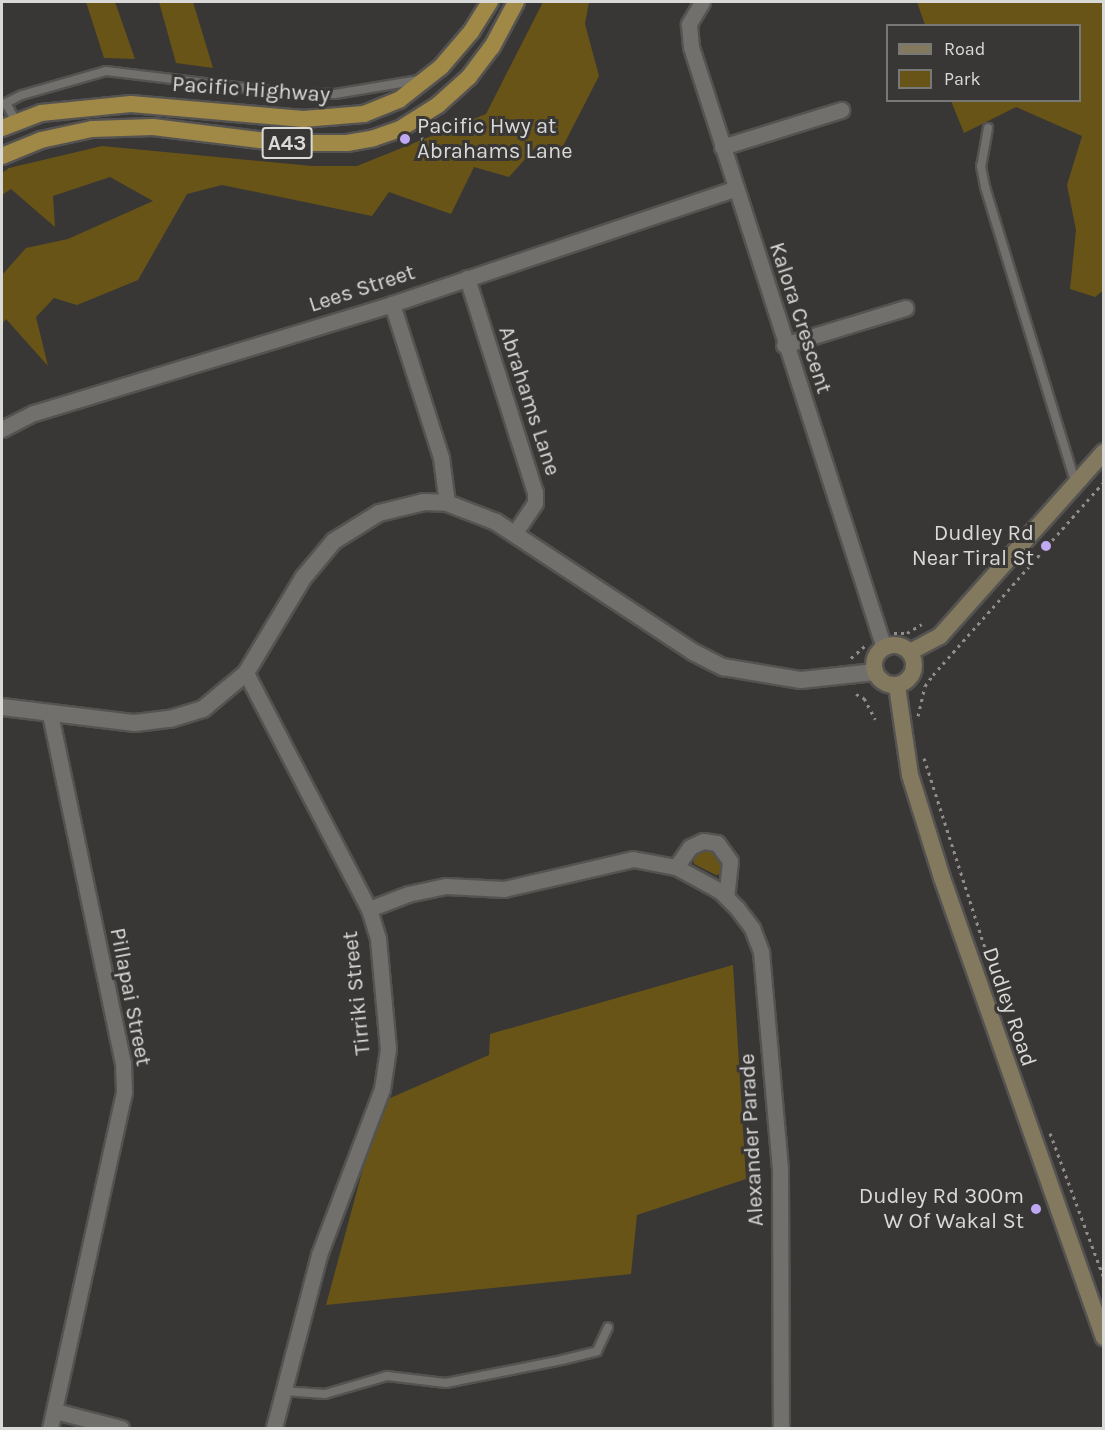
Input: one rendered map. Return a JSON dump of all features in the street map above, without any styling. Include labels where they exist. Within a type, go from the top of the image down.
[{"type":"highway","name":"Pacific Highway","points":[[9,125],[41,113],[131,104],[303,119],[351,117],[399,100],[426,80],[456,52],[490,2]]},
{"type":"highway","name":"Pacific Highway","points":[[2,156],[41,140],[92,129],[153,127],[284,143],[347,143],[374,138],[400,129],[438,105],[469,76],[492,47],[516,2]]},
{"type":"main road","points":[[910,652],[940,636],[1104,452]]},
{"type":"main road","points":[[899,645],[910,652],[915,666],[912,675],[897,686],[885,683],[875,672],[875,658],[884,648],[899,645]]},
{"type":"main road","name":"Dudley Road","points":[[897,686],[910,775],[942,878],[986,1014],[1102,1326]]},
{"type":"street","name":"Kalora Crescent","points":[[702,2],[689,24],[691,47],[784,345],[884,648]]},
{"type":"street","points":[[722,147],[841,110]]},
{"type":"street","name":"Lees Street","points":[[2,429],[34,413],[392,304],[736,188]]},
{"type":"street","name":"Abrahams Lane","points":[[467,278],[535,492],[535,503],[514,534]]},
{"type":"street","points":[[392,304],[441,458],[447,503]]},
{"type":"street","points":[[784,345],[905,308]]},
{"type":"street","points":[[2,707],[135,723],[170,719],[203,709],[246,673],[303,578],[334,541],[358,524],[402,506],[447,503],[496,522],[693,652],[723,667],[801,680],[875,672]]},
{"type":"street","name":"Tirriki Street","points":[[246,673],[369,909],[378,939],[387,1072],[319,1255],[274,1428]]},
{"type":"street","name":"Pillapai Street","points":[[50,714],[123,1062],[124,1092],[50,1428]]},
{"type":"street","points":[[676,867],[690,847],[703,841],[717,843],[730,861],[726,897]]},
{"type":"street","name":"Alexander Parade","points":[[369,909],[408,894],[446,886],[520,886],[615,861],[653,860],[676,867],[726,897],[752,928],[762,964],[780,1169],[781,1428]]},
{"type":"street","points":[[55,1412],[121,1428]]},
{"type":"lane","points":[[9,125],[4,104],[106,71],[287,93],[335,94],[405,80],[426,80]]},
{"type":"lane","points":[[988,128],[981,166],[985,187],[1075,482]]},
{"type":"lane","points":[[283,1391],[325,1394],[387,1376],[446,1383],[597,1351],[608,1327]]},
{"type":"path","points":[[422,137],[429,159]]},
{"type":"path","points":[[918,722],[925,686],[933,675],[1103,483]]},
{"type":"path","points":[[894,633],[907,633],[922,624]]},
{"type":"path","points":[[851,658],[866,645]]},
{"type":"path","points":[[856,694],[864,698],[875,719]]},
{"type":"path","points":[[924,756],[989,960]]},
{"type":"path","points":[[1048,1128],[1104,1278]]},
{"type":"green space","points":[[86,2],[115,2],[135,59],[104,58]]},
{"type":"green space","points":[[159,2],[193,2],[213,68],[176,63]]},
{"type":"green space","points":[[543,2],[589,2],[585,24],[599,76],[563,146],[535,148],[509,177],[474,167],[451,214],[389,192],[372,216],[222,185],[187,194],[138,280],[77,305],[54,298],[36,317],[48,366],[6,319],[2,324],[2,275],[26,248],[68,239],[153,201],[110,177],[53,196],[55,227],[11,189],[2,195],[2,173],[9,168],[102,146],[312,166],[357,166],[486,114]]},
{"type":"green space","points":[[917,2],[1103,2],[1104,290],[1095,297],[1070,289],[1076,230],[1067,185],[1082,136],[1016,107],[964,133],[951,102],[1081,102],[1081,24],[925,24]]},
{"type":"green space","points":[[701,848],[714,849],[724,863],[721,874],[716,875],[694,864],[694,853]]},
{"type":"green space","points":[[733,965],[746,1179],[637,1215],[631,1274],[326,1305],[381,1102],[489,1055],[490,1034]]},
{"type":"place","name":"Pacific Hwy at Abrahams Lane","points":[[405,139]]},
{"type":"place","name":"Dudley Rd Near Tiral St","points":[[1046,546]]},
{"type":"place","name":"Dudley Rd 300m W Of Wakal St","points":[[1036,1209]]}]
